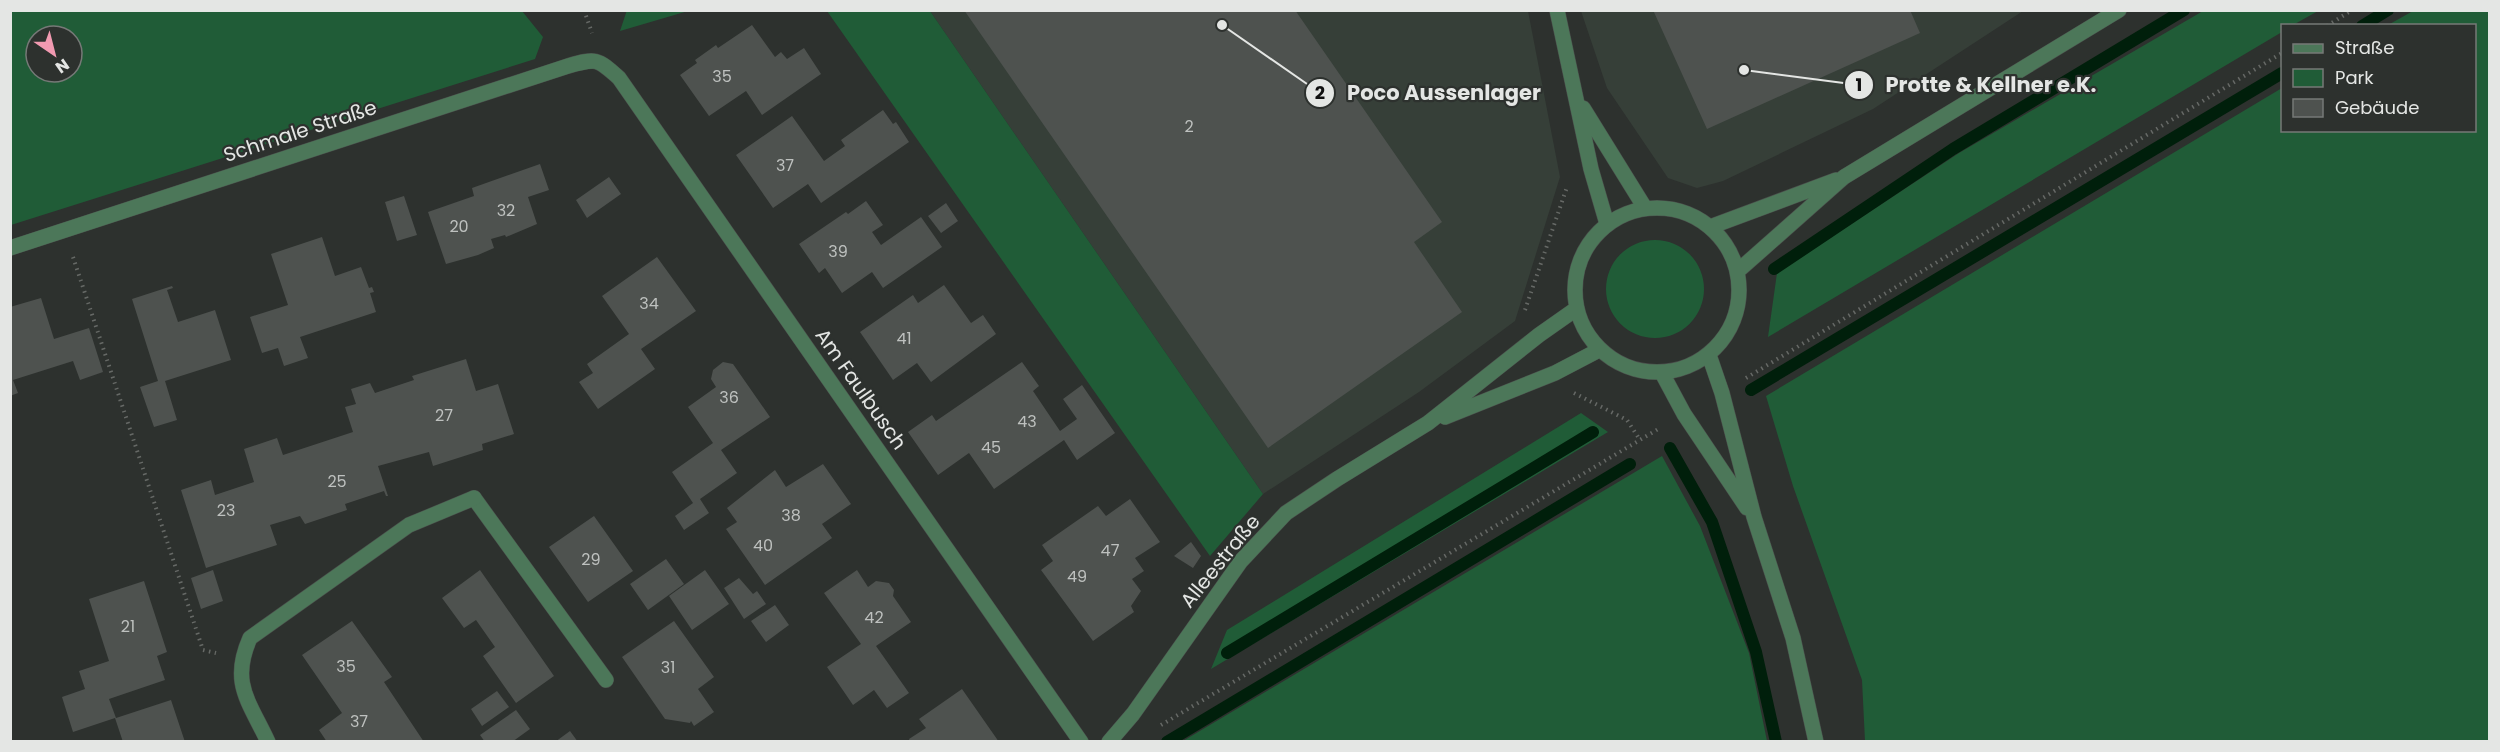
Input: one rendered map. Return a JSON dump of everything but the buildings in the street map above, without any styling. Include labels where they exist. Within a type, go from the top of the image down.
[{"type":"street","points":[[1557,10],[1591,169],[1606,224]]},
{"type":"street","points":[[1738,270],[1844,177],[2119,10]]},
{"type":"street","name":"Schmale Straße","points":[[10,248],[568,66],[591,60],[604,64]]},
{"type":"street","name":"Am Faulbusch","points":[[604,64],[626,88],[1081,741]]},
{"type":"street","points":[[1578,101],[1645,208]]},
{"type":"street","points":[[1710,227],[1844,177]]},
{"type":"street","points":[[1645,208],[1677,210],[1710,227],[1726,244],[1738,270],[1738,305],[1727,334],[1709,355],[1686,368],[1662,373],[1631,369],[1599,351],[1585,333],[1576,309],[1574,286],[1582,254],[1606,224],[1645,208]]},
{"type":"street","name":"Alleestraße","points":[[1109,741],[1133,714],[1241,561],[1286,513],[1428,423],[1539,335],[1576,309]]},
{"type":"street","name":"Alleestraße","points":[[1428,423],[1555,373],[1599,351]]},
{"type":"street","points":[[1709,355],[1722,393],[1754,517],[1793,638],[1816,741]]},
{"type":"street","points":[[1662,373],[1684,414],[1754,517]]},
{"type":"street","points":[[268,741],[241,683],[241,658],[250,638],[409,525],[474,498],[606,680]]},
{"type":"path","points":[[2330,24],[2352,10]]},
{"type":"path","points":[[1738,383],[2281,54]]},
{"type":"path","points":[[1524,315],[1570,178]]},
{"type":"path","points":[[64,231],[203,650],[241,658]]},
{"type":"path","points":[[1161,725],[1665,426]]},
{"type":"shaded area","points":[[930,11],[1528,11],[1560,177],[1515,321],[1419,392],[1263,494]]},
{"type":"shaded area","points":[[1581,11],[2023,11],[1873,109],[1723,181],[1697,188],[1668,178],[1607,88]]},
{"type":"green space","points":[[11,10],[522,11],[543,37],[535,59],[11,225]]},
{"type":"green space","points":[[627,10],[688,10],[688,11],[620,31]]},
{"type":"green space","points":[[827,11],[930,11],[1263,494],[1210,556]]},
{"type":"green space","points":[[2203,11],[2318,11],[2295,24],[2281,24],[2281,33],[1768,337],[1777,273],[1959,153]]},
{"type":"green space","points":[[2413,11],[2489,11],[2489,741],[1865,741],[1862,680],[1793,486],[1766,396],[2281,89],[2281,132],[2476,132],[2476,24],[2390,24]]},
{"type":"green space","points":[[1655,240],[1674,244],[1689,255],[1700,270],[1704,289],[1700,308],[1689,323],[1674,334],[1655,338],[1636,334],[1621,323],[1610,308],[1606,289],[1610,270],[1621,255],[1636,244]]},
{"type":"green space","points":[[1581,413],[1608,432],[1211,669],[1227,630]]},
{"type":"green space","points":[[1662,456],[1700,526],[1749,653],[1767,741],[1183,741]]},
{"type":"waterway","points":[[1774,269],[1953,149],[2184,10]]},
{"type":"waterway","points":[[2365,24],[2388,10]]},
{"type":"waterway","points":[[1751,390],[2281,74]]},
{"type":"waterway","points":[[1227,653],[1593,432]]},
{"type":"waterway","points":[[1670,448],[1712,522],[1756,652],[1776,742]]},
{"type":"waterway","points":[[1167,742],[1630,464]]},
{"type":"place","name":"Poco Aussenlager","points":[[1222,25]]},
{"type":"place","name":"Protte & Kellner e.K.","points":[[1744,70]]}]
